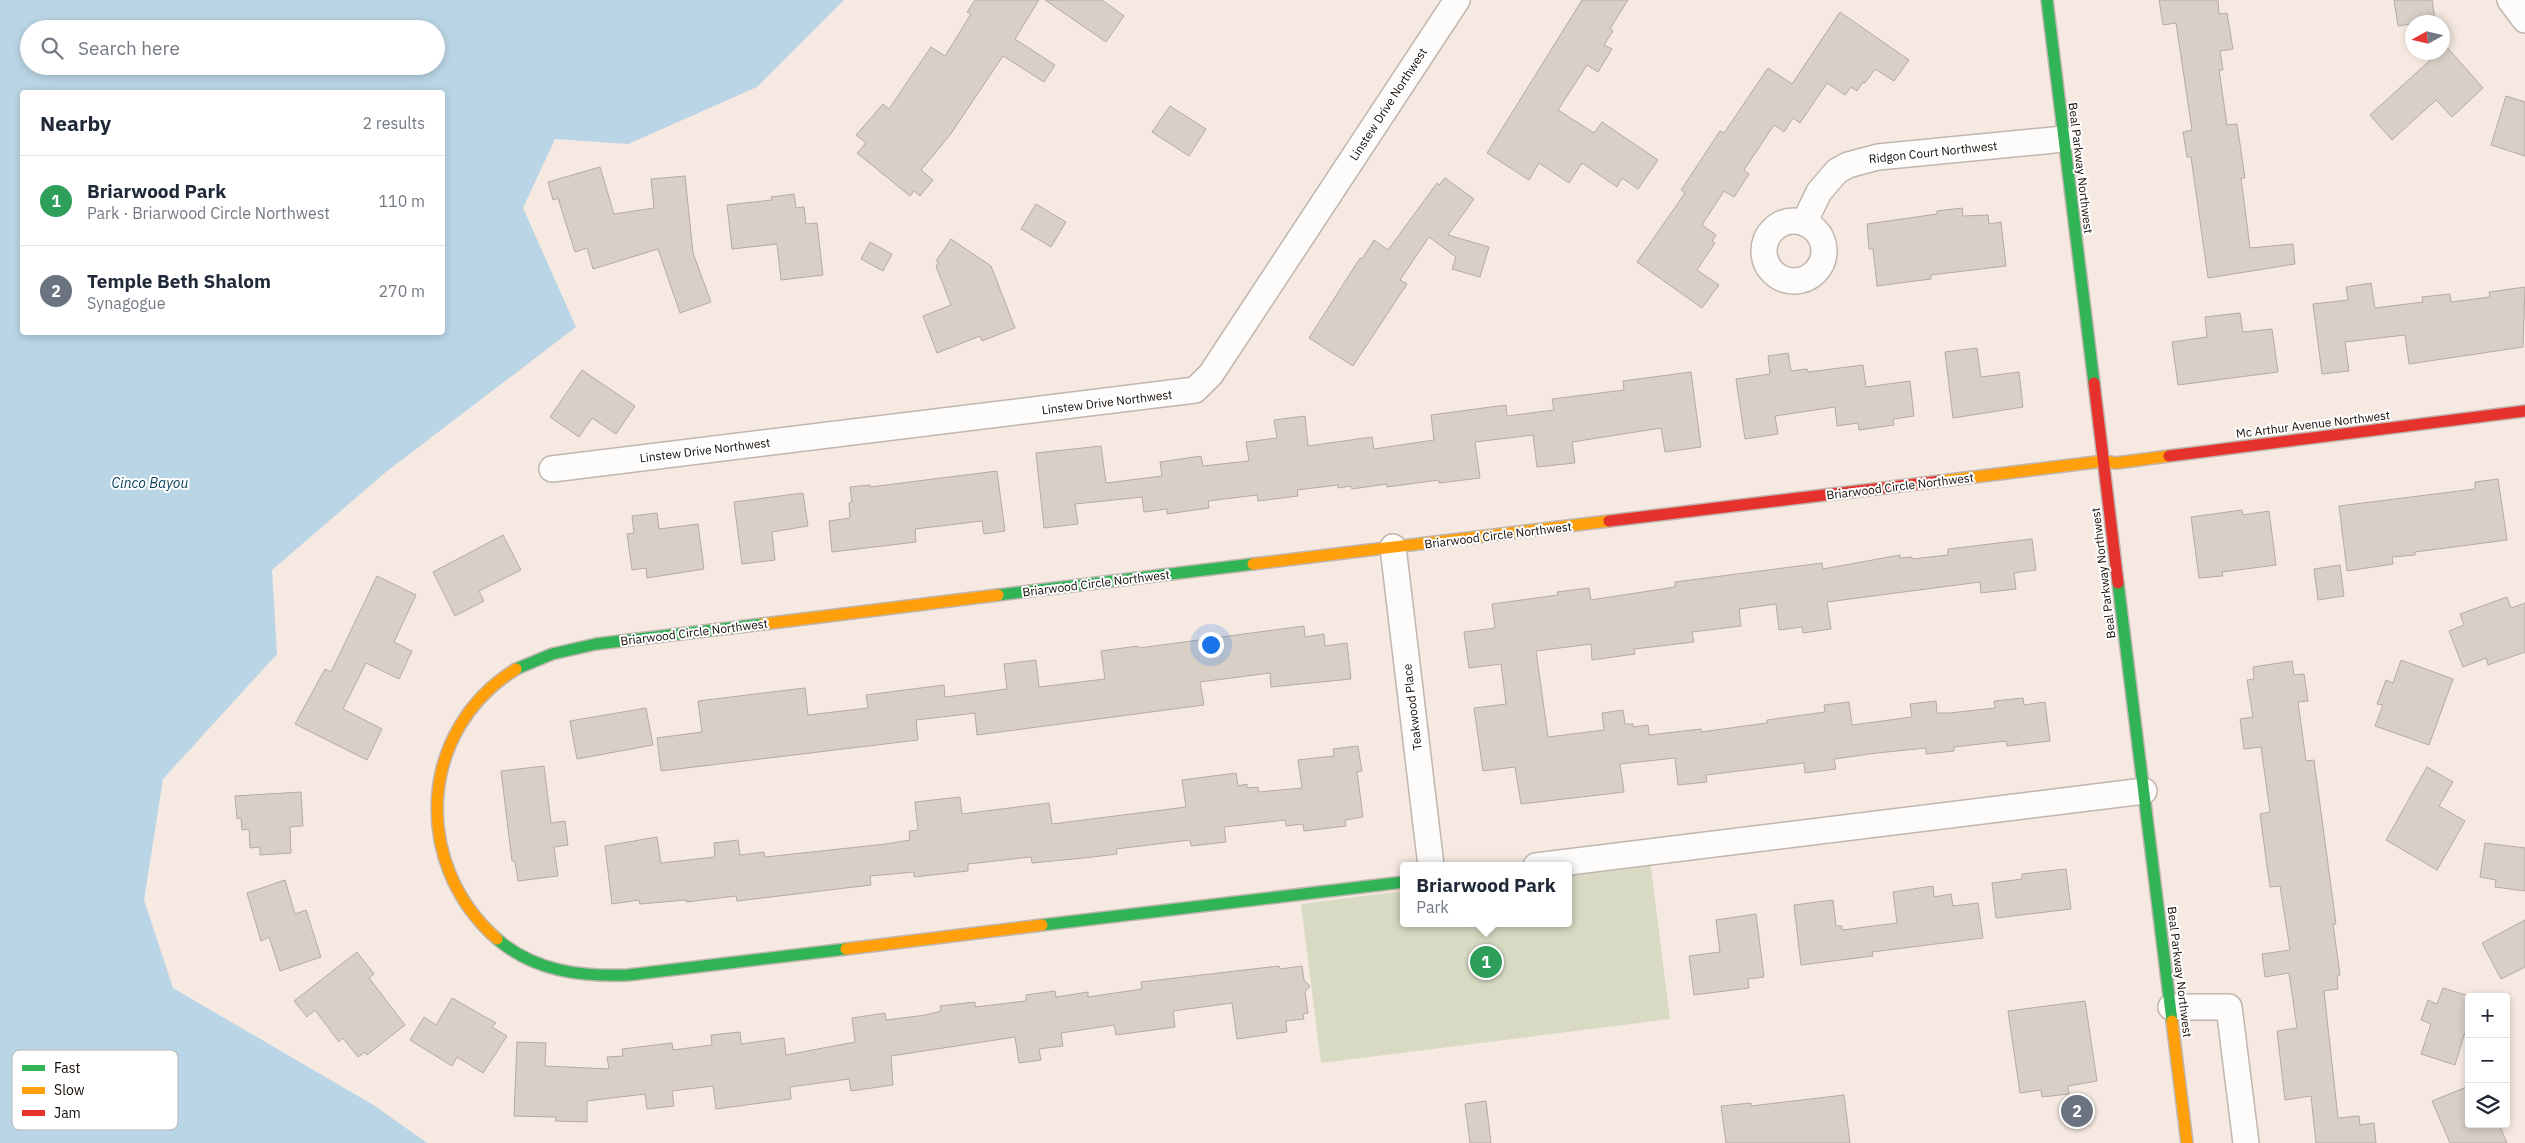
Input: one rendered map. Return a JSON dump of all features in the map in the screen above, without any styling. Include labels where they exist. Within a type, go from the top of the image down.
[{"type":"street","name":"Linstew Drive Northwest","points":[[552,469],[1195,390],[1211,374],[1457,0]]},
{"type":"street","name":"Beal Parkway Northwest","points":[[2046,0],[2187,1143]]},
{"type":"street","points":[[2510,0],[2525,20]]},
{"type":"street","name":"Ridgon Court Northwest","points":[[1804,223],[1819,192],[1837,171],[1848,164],[1878,157],[2064,139]]},
{"type":"street","name":"Mc Arthur Avenue Northwest","points":[[2104,461],[2116,464],[2525,411]]},
{"type":"street","name":"Briarwood Circle Northwest","points":[[1400,882],[628,975],[589,976],[546,967],[511,950],[489,933],[473,916],[460,898],[446,868],[438,841],[437,791],[444,759],[458,728],[476,702],[512,672],[536,660],[596,644],[2104,461]]},
{"type":"street","name":"Teakwood Place","points":[[1393,547],[1431,862]]},
{"type":"street","points":[[1568,862],[2144,791]]},
{"type":"street","points":[[2171,1007],[2229,1007],[2246,1143]]},
{"type":"green space","points":[[1650,860],[1670,1019],[1321,1063],[1301,904],[1400,891],[1400,927],[1572,927],[1572,871]]},
{"type":"water","name":"Cinco Bayou","points":[[0,0],[844,0],[757,87],[628,144],[555,139],[523,208],[576,327],[386,472],[272,570],[277,654],[163,779],[144,900],[173,988],[375,1106],[427,1143],[0,1143]]},
{"type":"building","points":[[975,0],[1039,0],[1015,39],[1055,65],[1044,82],[1003,56],[950,135],[921,170],[933,180],[920,196],[914,191],[910,196],[857,153],[866,143],[856,135],[883,104],[889,109],[931,47],[945,56],[971,14],[967,12]]},
{"type":"building","points":[[1045,0],[1102,0],[1124,16],[1106,42]]},
{"type":"building","points":[[1582,0],[1628,0],[1610,29],[1613,31],[1604,45],[1612,49],[1598,72],[1587,65],[1558,110],[1594,133],[1602,122],[1658,160],[1638,189],[1622,178],[1617,187],[1582,163],[1569,183],[1539,163],[1529,180],[1487,153]]},
{"type":"building","points":[[2159,0],[2218,0],[2219,14],[2227,13],[2233,49],[2220,51],[2223,70],[2219,70],[2227,125],[2237,124],[2245,178],[2241,178],[2250,248],[2293,244],[2295,264],[2208,278],[2191,157],[2187,157],[2183,132],[2192,130],[2176,23],[2163,25]]},
{"type":"building","points":[[2394,0],[2432,0],[2434,15],[2405,15],[2405,25],[2398,26]]},
{"type":"building","points":[[1840,12],[1909,60],[1894,81],[1875,69],[1857,91],[1851,87],[1845,95],[1827,83],[1800,123],[1793,118],[1784,132],[1774,125],[1744,170],[1749,174],[1734,197],[1724,191],[1702,225],[1716,235],[1712,241],[1715,243],[1697,270],[1719,285],[1702,308],[1637,262],[1685,193],[1681,190],[1720,131],[1724,133],[1768,68],[1792,84]]},
{"type":"building","points":[[2450,51],[2483,88],[2452,117],[2436,100],[2392,140],[2370,115],[2430,60],[2450,60]]},
{"type":"building","points":[[2506,96],[2525,102],[2525,156],[2491,145]]},
{"type":"building","points":[[1170,106],[1206,129],[1189,156],[1152,132]]},
{"type":"building","points":[[600,167],[614,214],[654,208],[651,179],[685,176],[693,253],[711,302],[680,313],[658,249],[593,269],[587,248],[575,252],[558,198],[553,200],[548,182]]},
{"type":"building","points":[[1445,178],[1474,199],[1448,235],[1489,247],[1480,277],[1452,269],[1456,257],[1429,237],[1400,280],[1407,284],[1353,366],[1309,338],[1360,258],[1362,259],[1374,240],[1388,250],[1437,183],[1439,185]]},
{"type":"building","points":[[794,194],[796,208],[804,207],[806,224],[817,223],[823,275],[781,280],[777,244],[732,249],[727,205],[772,200],[771,197]]},
{"type":"building","points":[[1036,204],[1066,222],[1051,247],[1021,229]]},
{"type":"building","points":[[1962,208],[1963,216],[1988,215],[1989,224],[2001,222],[2006,266],[1931,275],[1931,279],[1877,286],[1873,249],[1869,249],[1867,224],[1937,214],[1937,211]]},
{"type":"building","points":[[951,239],[991,266],[1015,328],[982,341],[980,336],[937,353],[923,316],[951,305],[936,266],[939,262],[936,261]]},
{"type":"building","points":[[870,242],[892,254],[883,271],[861,259]]},
{"type":"building","points":[[2371,283],[2375,308],[2423,302],[2422,297],[2450,294],[2451,302],[2490,297],[2489,292],[2525,287],[2523,347],[2409,364],[2405,335],[2345,342],[2349,371],[2322,374],[2313,304],[2348,300],[2346,287]]},
{"type":"building","points":[[2240,313],[2243,332],[2272,329],[2278,372],[2178,385],[2172,342],[2207,337],[2205,317]]},
{"type":"building","points":[[1977,348],[1981,377],[2019,372],[2023,407],[1953,418],[1945,352]]},
{"type":"building","points":[[1788,353],[1791,371],[1807,369],[1808,372],[1863,365],[1866,387],[1910,381],[1914,416],[1893,419],[1894,425],[1859,430],[1858,423],[1837,426],[1835,407],[1775,416],[1778,434],[1745,439],[1736,379],[1770,374],[1768,356]]},
{"type":"building","points":[[582,370],[635,406],[616,434],[592,418],[579,437],[550,417]]},
{"type":"building","points":[[1691,372],[1701,447],[1665,452],[1661,428],[1572,442],[1575,463],[1537,467],[1533,435],[1475,442],[1480,478],[1439,483],[1439,480],[1387,487],[1387,484],[1352,489],[1351,486],[1338,488],[1338,485],[1297,490],[1298,496],[1258,501],[1257,495],[1208,501],[1209,508],[1167,514],[1167,509],[1144,512],[1142,497],[1075,504],[1078,524],[1044,528],[1036,453],[1101,446],[1106,483],[1162,476],[1160,462],[1201,456],[1203,466],[1249,461],[1246,442],[1277,438],[1274,420],[1305,416],[1308,446],[1372,437],[1374,449],[1434,440],[1431,415],[1506,405],[1507,416],[1554,410],[1552,399],[1624,390],[1623,381]]},
{"type":"building","points":[[997,471],[1005,531],[984,534],[982,521],[915,529],[916,542],[832,552],[829,521],[850,518],[849,503],[852,502],[850,487],[870,485],[870,487]]},
{"type":"building","points":[[2498,479],[2507,540],[2415,552],[2415,555],[2392,557],[2393,564],[2347,571],[2339,506],[2475,489],[2475,482]]},
{"type":"building","points":[[803,493],[808,526],[772,532],[775,560],[742,564],[734,502]]},
{"type":"building","points":[[2242,510],[2243,515],[2269,511],[2276,565],[2222,572],[2223,576],[2199,578],[2191,517]]},
{"type":"building","points":[[657,513],[659,529],[698,524],[704,569],[647,578],[646,568],[632,570],[627,534],[634,533],[632,516]]},
{"type":"building","points":[[503,535],[521,570],[479,591],[484,601],[455,616],[433,572]]},
{"type":"building","points":[[2032,539],[2036,570],[2014,573],[2016,589],[1981,593],[1980,582],[1827,602],[1831,629],[1803,633],[1802,627],[1779,630],[1776,604],[1739,609],[1741,626],[1692,632],[1694,642],[1634,649],[1635,654],[1592,660],[1591,644],[1536,651],[1548,737],[1604,730],[1602,713],[1623,710],[1625,724],[1633,724],[1633,727],[1648,725],[1649,735],[1701,729],[1701,732],[1767,723],[1767,720],[1825,712],[1824,705],[1849,702],[1852,725],[1912,717],[1910,704],[1936,701],[1937,713],[1949,713],[1995,708],[1994,701],[2023,698],[2024,705],[2045,702],[2050,741],[2007,746],[2006,741],[1954,747],[1954,751],[1926,754],[1926,748],[1877,753],[1834,759],[1836,769],[1805,773],[1804,763],[1706,775],[1707,782],[1678,785],[1675,758],[1620,764],[1624,792],[1521,804],[1515,767],[1483,771],[1474,708],[1506,704],[1501,664],[1469,668],[1464,632],[1495,628],[1492,604],[1558,595],[1557,592],[1589,588],[1591,600],[1675,587],[1675,582],[1822,563],[1823,569],[1900,555],[1900,558],[1912,557],[1912,559],[1948,555],[1948,549]]},
{"type":"building","points":[[2340,565],[2344,596],[2318,600],[2314,569]]},
{"type":"building","points":[[377,576],[416,595],[394,642],[412,651],[399,679],[366,663],[343,709],[382,729],[367,760],[295,724],[325,669],[331,672]]},
{"type":"building","points":[[2507,597],[2511,608],[2525,603],[2525,652],[2488,665],[2486,658],[2463,667],[2449,631],[2464,625],[2460,614]]},
{"type":"building","points":[[1304,626],[1305,637],[1324,634],[1325,646],[1347,643],[1351,679],[1271,687],[1270,673],[1200,682],[1204,705],[977,735],[975,713],[916,720],[918,740],[661,771],[657,738],[702,732],[698,701],[805,688],[808,715],[868,708],[866,695],[944,685],[945,697],[1007,689],[1004,664],[1036,660],[1039,687],[1105,679],[1101,651],[1138,646],[1139,648]]},
{"type":"building","points":[[2401,660],[2453,679],[2429,745],[2375,726],[2383,705],[2377,704],[2386,680],[2393,683]]},
{"type":"building","points":[[2292,661],[2294,675],[2304,674],[2308,701],[2298,702],[2306,761],[2314,760],[2336,924],[2333,924],[2340,975],[2337,976],[2338,989],[2324,991],[2338,1118],[2359,1116],[2360,1125],[2374,1123],[2376,1143],[2316,1143],[2311,1096],[2285,1100],[2277,1031],[2297,1028],[2289,973],[2265,977],[2262,954],[2290,950],[2280,886],[2270,887],[2267,866],[2260,814],[2270,812],[2261,747],[2244,749],[2240,719],[2253,717],[2247,680],[2254,679],[2253,667]]},
{"type":"building","points":[[646,708],[653,745],[577,759],[570,721]]},
{"type":"building","points":[[1358,746],[1362,771],[1357,772],[1363,817],[1345,820],[1346,826],[1304,831],[1303,824],[1286,826],[1285,820],[1224,827],[1226,842],[1191,846],[1190,840],[1116,849],[1117,854],[1084,858],[1032,863],[1031,857],[968,864],[968,871],[914,877],[914,872],[870,876],[871,885],[737,901],[736,896],[686,902],[686,900],[640,904],[639,900],[612,904],[605,846],[657,837],[661,863],[715,857],[714,843],[738,840],[740,855],[764,852],[765,857],[886,844],[910,840],[909,831],[918,830],[915,802],[960,797],[962,814],[1049,803],[1052,824],[1186,807],[1182,780],[1236,773],[1238,786],[1247,784],[1247,788],[1258,787],[1259,792],[1302,788],[1298,760],[1334,756],[1333,749]]},
{"type":"building","points":[[544,766],[551,823],[565,821],[568,845],[554,847],[558,876],[518,881],[515,861],[512,861],[501,771]]},
{"type":"building","points":[[2427,767],[2453,782],[2439,806],[2465,821],[2437,870],[2386,840]]},
{"type":"building","points":[[301,792],[303,826],[290,827],[291,853],[260,855],[260,847],[250,848],[249,829],[242,830],[241,818],[237,819],[235,796]]},
{"type":"building","points":[[2485,843],[2525,848],[2525,891],[2495,887],[2496,880],[2480,877]]},
{"type":"building","points":[[2066,869],[2071,909],[1996,918],[1992,883],[2022,879],[2022,874]]},
{"type":"building","points":[[285,880],[295,914],[306,910],[321,957],[280,971],[269,937],[261,941],[247,893]]},
{"type":"building","points":[[1933,886],[1934,897],[1951,894],[1953,906],[1978,903],[1983,938],[1872,952],[1873,956],[1801,965],[1794,905],[1833,900],[1836,926],[1842,926],[1842,930],[1897,923],[1893,892]]},
{"type":"building","points":[[1756,914],[1764,977],[1748,979],[1749,988],[1694,995],[1689,956],[1720,952],[1716,920]]},
{"type":"building","points":[[2525,920],[2525,967],[2501,979],[2482,943]]},
{"type":"building","points":[[357,952],[374,974],[369,978],[405,1025],[367,1055],[365,1052],[358,1057],[343,1038],[339,1042],[315,1010],[307,1017],[294,1001]]},
{"type":"building","points":[[1279,966],[1280,969],[1302,966],[1304,980],[1310,986],[1305,992],[1308,1013],[1303,1014],[1304,1019],[1286,1021],[1287,1032],[1237,1039],[1232,1003],[1173,1011],[1175,1027],[1116,1035],[1114,1025],[1061,1033],[1063,1046],[1039,1049],[1041,1060],[1019,1063],[1015,1037],[891,1056],[893,1085],[851,1091],[849,1079],[790,1087],[791,1099],[716,1109],[713,1086],[672,1091],[674,1106],[647,1109],[645,1094],[587,1101],[587,1122],[555,1121],[556,1117],[514,1116],[517,1042],[546,1043],[545,1066],[609,1069],[607,1057],[623,1056],[622,1049],[672,1043],[673,1050],[712,1045],[711,1035],[740,1032],[741,1044],[784,1038],[786,1055],[855,1042],[852,1018],[885,1013],[886,1020],[926,1015],[941,1011],[940,1006],[975,1002],[975,1007],[1026,1001],[1026,995],[1055,991],[1056,997],[1088,992],[1088,997],[1142,989],[1141,982]]},
{"type":"building","points":[[2443,988],[2465,995],[2465,1032],[2455,1065],[2421,1054],[2431,1024],[2421,1020],[2428,1000],[2437,1004]]},
{"type":"building","points":[[452,998],[496,1023],[492,1027],[507,1036],[483,1073],[457,1057],[452,1066],[410,1040],[424,1017],[436,1025]]},
{"type":"building","points":[[2085,1001],[2097,1081],[2068,1086],[2069,1094],[2042,1097],[2041,1090],[2020,1093],[2008,1011]]},
{"type":"building","points":[[2465,1088],[2465,1128],[2501,1128],[2507,1143],[2450,1143],[2432,1101]]},
{"type":"building","points":[[1844,1095],[1850,1143],[1726,1143],[1721,1106],[1751,1103],[1751,1106]]},
{"type":"building","points":[[1486,1101],[1491,1143],[1470,1143],[1465,1104]]},
{"type":"traffic: fast","points":[[2047,0],[2094,383]]},
{"type":"traffic: fast","points":[[998,595],[1253,564]]},
{"type":"traffic: fast","points":[[2118,583],[2172,1021]]},
{"type":"traffic: fast","points":[[516,669],[552,654],[596,644],[763,624]]},
{"type":"traffic: fast","points":[[1042,925],[1400,882]]},
{"type":"traffic: fast","points":[[497,939],[511,950],[542,965],[559,970],[593,975],[628,975],[846,949]]},
{"type":"traffic: slow","points":[[1941,481],[2104,461],[2116,463],[2169,456]]},
{"type":"traffic: slow","points":[[1253,564],[1609,521]]},
{"type":"traffic: slow","points":[[763,624],[998,595]]},
{"type":"traffic: slow","points":[[497,939],[469,908],[450,873],[439,836],[438,798],[444,761],[460,726],[484,695],[516,669]]},
{"type":"traffic: slow","points":[[846,949],[1042,925]]},
{"type":"traffic: slow","points":[[2172,1021],[2187,1143]]},
{"type":"traffic: jam","points":[[2094,383],[2118,583]]},
{"type":"traffic: jam","points":[[2169,456],[2525,411]]},
{"type":"traffic: jam","points":[[1609,521],[1941,481]]},
{"type":"place","name":"Briarwood Park","points":[[1486,962]]},
{"type":"place","name":"Temple Beth Shalom","points":[[2077,1111]]}]
